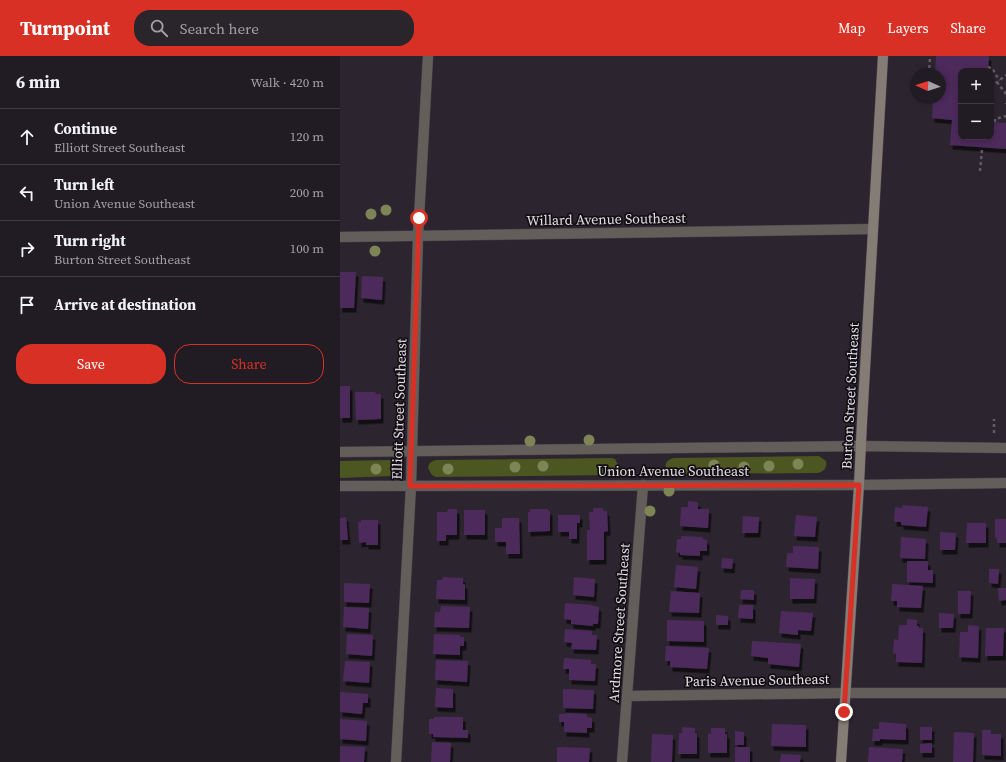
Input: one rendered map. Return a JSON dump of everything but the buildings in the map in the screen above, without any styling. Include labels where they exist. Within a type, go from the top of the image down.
[{"type":"main road","name":"Burton Street Southeast","points":[[841,762],[859,485],[883,56]]},
{"type":"street","name":"Elliott Street Southeast","points":[[396,762],[410,486],[418,236],[428,56]]},
{"type":"street","name":"Willard Avenue Southeast","points":[[340,237],[873,229]]},
{"type":"street","points":[[340,452],[861,446],[1006,448]]},
{"type":"street","name":"Union Avenue Southeast","points":[[340,486],[859,485],[1006,483]]},
{"type":"street","name":"Ardmore Street Southeast","points":[[622,762],[643,485]]},
{"type":"street","name":"Paris Avenue Southeast","points":[[628,696],[845,693],[1006,693]]},
{"type":"path","points":[[929,68],[930,56]]},
{"type":"path","points":[[988,67],[993,69],[994,74],[1006,94]]},
{"type":"path","points":[[994,84],[1006,75]]},
{"type":"path","points":[[995,122],[995,119],[1006,116]]},
{"type":"path","points":[[980,172],[982,150]]},
{"type":"path","points":[[994,419],[994,434]]},
{"type":"green space","points":[[819,456],[826,461],[826,465],[824,470],[818,473],[673,474],[667,471],[666,468],[666,463],[670,459],[674,458]]},
{"type":"green space","points":[[615,459],[619,467],[616,472],[610,475],[436,477],[432,475],[428,468],[430,462],[436,460]]},
{"type":"green space","points":[[340,461],[394,461],[397,465],[396,473],[393,476],[340,478]]},
{"type":"route","points":[[419,218],[410,486],[859,485],[844,712]]}]
